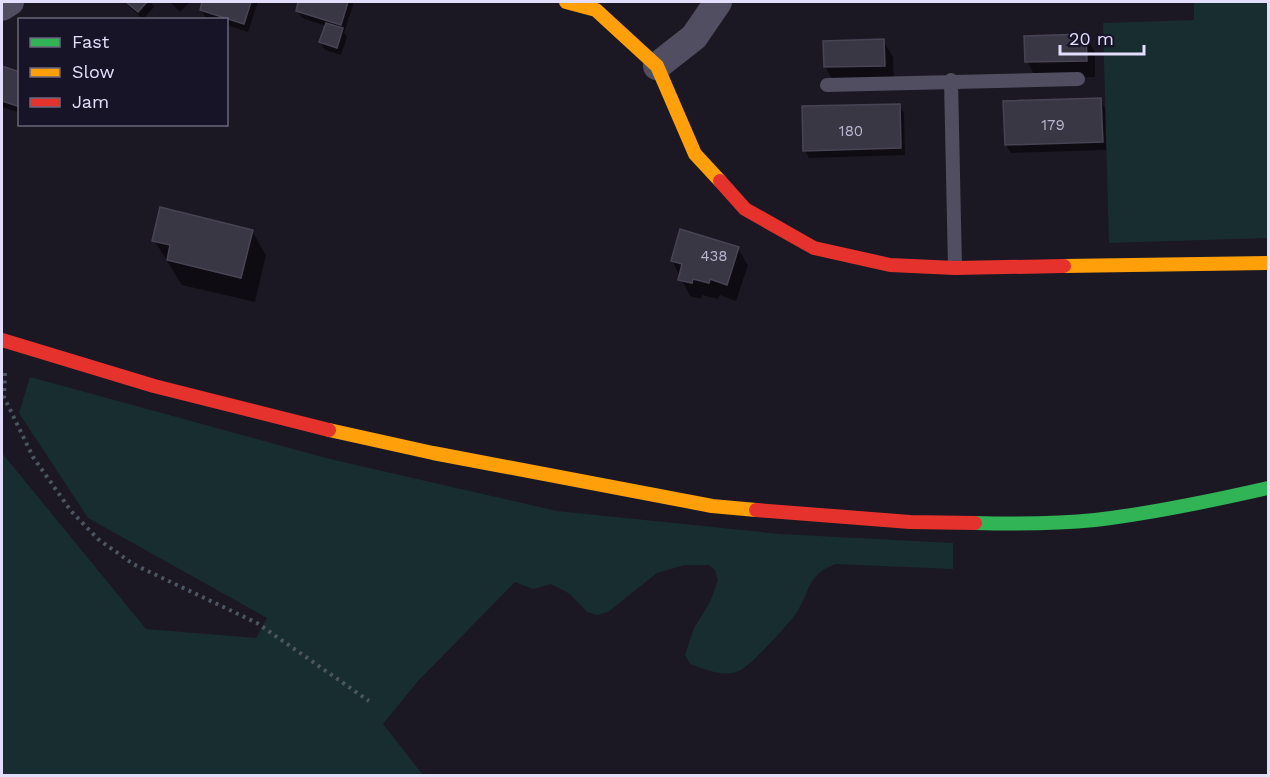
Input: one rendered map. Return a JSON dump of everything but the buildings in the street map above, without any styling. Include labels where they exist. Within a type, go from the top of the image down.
[{"type":"street","points":[[2,8],[10,2]]},
{"type":"street","points":[[566,2],[596,10],[657,66],[695,154],[745,209],[814,248],[890,265],[955,268],[1269,263]]},
{"type":"street","points":[[657,66],[694,37],[718,2]]},
{"type":"street","points":[[6,342],[154,386],[294,422],[433,453],[712,506],[910,522],[1011,524],[1094,520],[1184,507],[1269,488]]},
{"type":"lane","points":[[827,85],[951,80],[1078,79]]},
{"type":"lane","points":[[951,80],[955,268]]},
{"type":"path","points":[[6,342],[4,397],[33,457],[71,511],[98,539],[133,564],[257,623],[369,701]]},
{"type":"green space","points":[[1194,2],[1268,2],[1268,238],[1109,243],[1103,23],[1194,20]]},
{"type":"green space","points":[[30,377],[330,459],[557,511],[780,534],[953,543],[953,569],[836,564],[827,568],[815,578],[797,612],[770,644],[739,671],[727,674],[690,664],[685,655],[694,628],[710,602],[718,580],[715,570],[709,565],[685,565],[657,573],[608,612],[597,615],[587,612],[570,594],[551,584],[533,589],[515,582],[418,681],[383,724],[423,775],[2,775],[2,453],[146,629],[256,638],[267,618],[88,518],[19,413]]},
{"type":"traffic: fast","points":[[975,523],[1095,520],[1139,514],[1268,488]]},
{"type":"traffic: slow","points":[[566,2],[596,10],[657,66],[695,154],[720,181]]},
{"type":"traffic: slow","points":[[1064,266],[1268,263]]},
{"type":"traffic: slow","points":[[329,430],[433,453],[712,506],[756,510]]},
{"type":"traffic: jam","points":[[720,181],[745,209],[814,248],[890,265],[955,268],[1064,266]]},
{"type":"traffic: jam","points":[[2,340],[154,386],[329,430]]},
{"type":"traffic: jam","points":[[756,510],[910,522],[975,523]]}]
